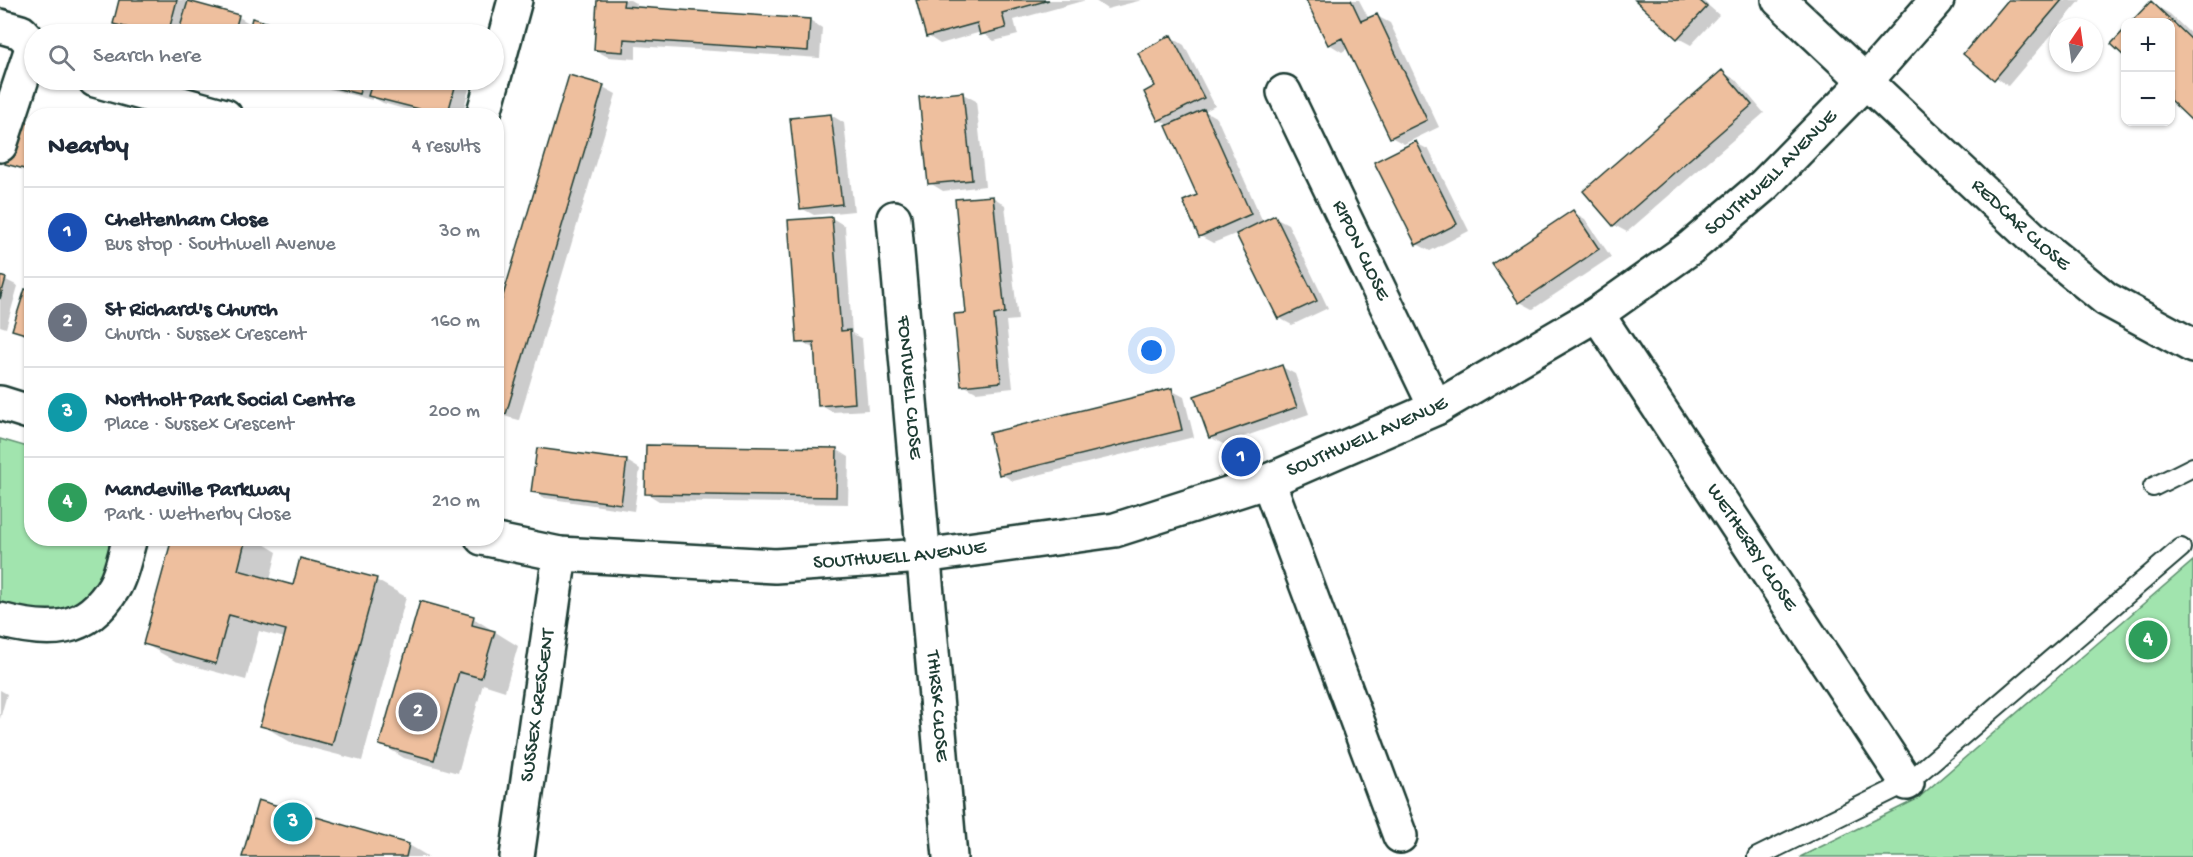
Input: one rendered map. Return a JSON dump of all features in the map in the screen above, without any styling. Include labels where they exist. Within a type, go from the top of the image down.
[{"type":"street","points":[[504,39],[515,0]]},
{"type":"street","name":"REDCAR CLOSE","points":[[1779,0],[2041,246],[2096,292],[2193,346]]},
{"type":"street","name":"SOUTHWELL AVENUE","points":[[504,543],[560,554],[775,566],[923,556],[1115,530],[1268,481],[1436,408],[1597,314],[1690,248],[1764,185],[1866,81],[1937,0]]},
{"type":"street","points":[[0,26],[21,32],[24,35]]},
{"type":"street","points":[[0,145],[24,75]]},
{"type":"street","points":[[131,90],[196,108]]},
{"type":"street","points":[[485,108],[490,90]]},
{"type":"street","name":"RIPON CLOSE","points":[[1284,92],[1436,408]]},
{"type":"street","name":"FONTWELL CLOSE","points":[[894,218],[923,556]]},
{"type":"street","name":"WETHERBY CLOSE","points":[[1597,314],[1907,783]]},
{"type":"street","points":[[0,403],[24,410]]},
{"type":"street","points":[[1268,481],[1400,836]]},
{"type":"street","points":[[0,620],[25,627],[62,628],[93,615],[115,586],[128,546]]},
{"type":"street","name":"SUSSEX CRESCENT","points":[[517,857],[560,554]]},
{"type":"street","name":"THIRSK CLOSE","points":[[923,556],[950,857]]},
{"type":"lane","points":[[2153,487],[2193,467]]},
{"type":"lane","points":[[1757,857],[1907,783],[2181,548]]},
{"type":"green space","points":[[0,439],[24,446],[24,546],[113,546],[102,582],[77,608],[33,611],[0,602]]},
{"type":"green space","points":[[2193,561],[2193,857],[1800,857],[1917,799]]},
{"type":"building","points":[[119,0],[177,0],[171,24],[113,24]]},
{"type":"building","points":[[597,0],[624,0],[623,6],[810,19],[808,51],[624,39],[623,52],[594,50]]},
{"type":"building","points":[[916,0],[1049,0],[1002,13],[1006,28],[980,35],[977,23],[926,37]]},
{"type":"building","points":[[1306,0],[1351,0],[1361,21],[1377,14],[1427,120],[1390,138],[1342,38],[1328,45]]},
{"type":"building","points":[[1635,0],[1699,0],[1707,7],[1677,39]]},
{"type":"building","points":[[2008,0],[2062,0],[1994,80],[1963,54]]},
{"type":"building","points":[[188,1],[239,15],[237,24],[181,24]]},
{"type":"building","points":[[2151,1],[2169,18],[2135,18]]},
{"type":"building","points":[[252,18],[272,24],[250,24]]},
{"type":"building","points":[[2175,24],[2193,41],[2193,122],[2175,105]]},
{"type":"building","points":[[2121,33],[2121,53],[2111,44]]},
{"type":"building","points":[[1171,35],[1204,98],[1158,121],[1144,92],[1155,86],[1138,53]]},
{"type":"building","points":[[1722,70],[1752,105],[1613,226],[1583,191]]},
{"type":"building","points":[[569,75],[604,85],[506,414],[504,413],[504,292]]},
{"type":"building","points":[[343,90],[360,90],[359,94]]},
{"type":"building","points":[[370,90],[454,90],[449,108],[415,108],[368,96]]},
{"type":"building","points":[[963,92],[972,180],[928,184],[919,97]]},
{"type":"building","points":[[1204,109],[1251,214],[1199,237],[1183,201],[1197,195],[1166,126]]},
{"type":"building","points":[[831,114],[842,204],[800,209],[790,118]]},
{"type":"building","points":[[18,120],[24,122],[24,169],[5,164]]},
{"type":"building","points":[[1416,141],[1457,224],[1416,245],[1374,162]]},
{"type":"building","points":[[993,196],[1005,313],[994,315],[1001,382],[961,386],[954,314],[966,313],[955,199]]},
{"type":"building","points":[[1573,210],[1599,249],[1519,303],[1492,264]]},
{"type":"building","points":[[1275,215],[1317,301],[1278,319],[1236,234]]},
{"type":"building","points":[[832,217],[841,331],[850,330],[855,403],[818,406],[814,342],[797,343],[788,220]]},
{"type":"building","points":[[0,276],[6,278],[0,299]]},
{"type":"building","points":[[24,292],[24,334],[12,330]]},
{"type":"building","points":[[1282,365],[1297,407],[1209,438],[1194,396]]},
{"type":"building","points":[[1172,388],[1182,430],[999,475],[989,433]]},
{"type":"building","points":[[646,445],[837,448],[836,497],[645,494]]},
{"type":"building","points":[[537,448],[627,460],[621,504],[531,492]]},
{"type":"building","points":[[170,546],[244,546],[238,570],[293,585],[300,558],[377,578],[332,745],[260,726],[286,630],[229,615],[216,664],[143,644]]},
{"type":"building","points":[[420,601],[474,616],[472,625],[495,631],[481,678],[459,672],[434,760],[379,745]]},
{"type":"building","points":[[258,800],[409,844],[406,857],[242,857]]},
{"type":"place","name":"Cheltenham Close","points":[[1241,457]]},
{"type":"place","name":"Mandeville Parkway","points":[[2148,640]]},
{"type":"place","name":"St Richard's Church","points":[[418,712]]},
{"type":"place","name":"Northolt Park Social Centre","points":[[293,822]]}]
